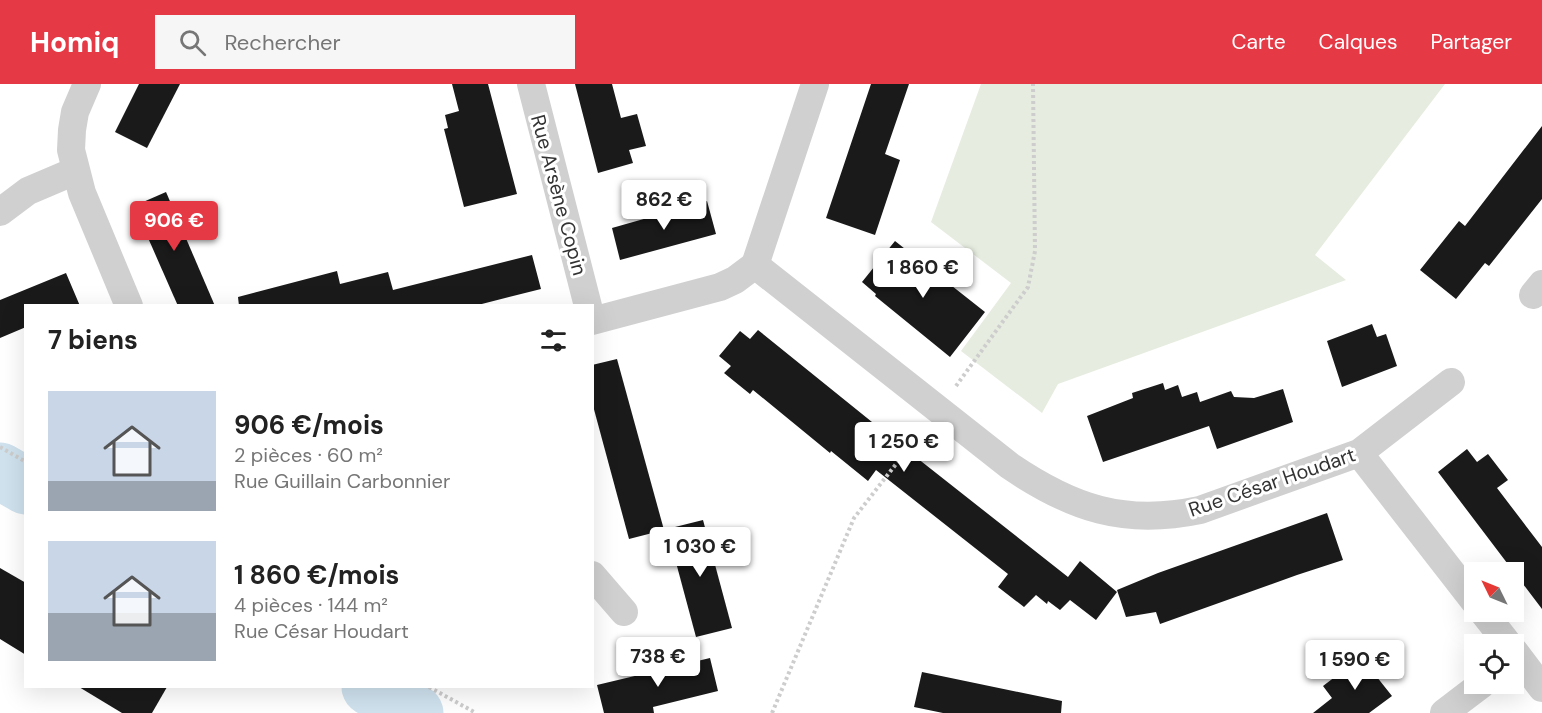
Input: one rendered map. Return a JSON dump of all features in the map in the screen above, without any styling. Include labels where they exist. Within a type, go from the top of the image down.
[{"type":"street","points":[[87,84],[75,112],[71,150],[82,193],[128,304]]},
{"type":"street","name":"Rue Arsène Copin","points":[[531,84],[587,304]]},
{"type":"street","points":[[594,320],[720,287],[735,280],[755,265],[815,84]]},
{"type":"street","points":[[0,212],[28,191],[75,171]]},
{"type":"street","name":"Rue César Houdart","points":[[755,265],[1010,466],[1066,499],[1109,512],[1132,515],[1179,514],[1200,510],[1359,453],[1451,381]]},
{"type":"street","points":[[1359,453],[1464,588]]},
{"type":"street","points":[[594,577],[624,612]]},
{"type":"street","points":[[1491,622],[1500,634]]},
{"type":"street","points":[[1524,666],[1542,688]]},
{"type":"street","points":[[1444,713],[1469,694]]},
{"type":"path","points":[[0,447],[24,461]]},
{"type":"path","points":[[431,688],[476,713]]},
{"type":"shaded area","points":[[981,84],[1445,84],[1315,255],[1346,280],[1058,384],[1042,413],[961,351],[1011,283],[931,222]]},
{"type":"building","points":[[139,84],[180,84],[147,148],[115,132]]},
{"type":"building","points":[[452,84],[488,84],[517,194],[464,207],[444,129],[448,128],[445,115],[459,111]]},
{"type":"building","points":[[575,84],[612,84],[621,118],[637,114],[646,146],[629,150],[633,163],[598,173]]},
{"type":"building","points":[[871,84],[909,84],[885,154],[900,160],[875,235],[826,218]]},
{"type":"building","points":[[1542,126],[1542,199],[1489,266],[1485,263],[1456,299],[1420,270],[1459,221],[1465,226]]},
{"type":"building","points":[[166,192],[214,304],[177,304],[134,206]]},
{"type":"building","points":[[707,201],[716,234],[620,260],[612,228]]},
{"type":"building","points":[[895,241],[985,312],[950,357],[875,296],[876,294],[862,282]]},
{"type":"building","points":[[532,255],[541,289],[482,304],[239,304],[238,297],[337,271],[340,284],[388,272],[393,290]]},
{"type":"building","points":[[66,273],[79,304],[24,304],[24,328],[0,338],[0,300]]},
{"type":"building","points":[[1372,324],[1377,337],[1386,334],[1397,366],[1342,387],[1327,341]]},
{"type":"building","points":[[758,330],[1068,577],[1080,561],[1117,592],[1096,620],[1070,600],[1060,610],[1048,601],[1047,604],[1036,595],[1024,607],[998,587],[1008,574],[876,470],[868,481],[753,390],[750,394],[724,373],[731,366],[719,356],[740,331],[750,339]]},
{"type":"building","points":[[617,359],[664,530],[629,539],[594,409],[594,365]]},
{"type":"building","points":[[1163,383],[1165,390],[1178,385],[1182,397],[1197,392],[1200,402],[1231,391],[1234,397],[1254,398],[1283,389],[1293,422],[1217,449],[1209,426],[1103,462],[1087,416],[1133,398],[1132,393]]},
{"type":"building","points":[[1467,449],[1477,462],[1488,454],[1508,480],[1497,488],[1542,547],[1542,609],[1524,585],[1524,562],[1506,562],[1438,472]]},
{"type":"building","points":[[1327,513],[1343,560],[1160,624],[1156,612],[1126,617],[1117,590],[1158,573]]},
{"type":"building","points":[[703,520],[732,628],[696,637],[667,529]]},
{"type":"building","points":[[0,568],[24,582],[24,654],[0,639]]},
{"type":"building","points":[[1361,657],[1392,696],[1369,713],[1313,713],[1332,698],[1323,686]]},
{"type":"building","points":[[710,658],[718,691],[653,707],[654,713],[604,713],[597,685]]},
{"type":"building","points":[[922,672],[1062,701],[1061,713],[943,713],[914,707]]},
{"type":"building","points":[[81,688],[166,688],[152,713],[122,713]]},
{"type":"waterway","points":[[0,471],[24,485]]},
{"type":"waterway","points":[[372,688],[415,713]]}]
